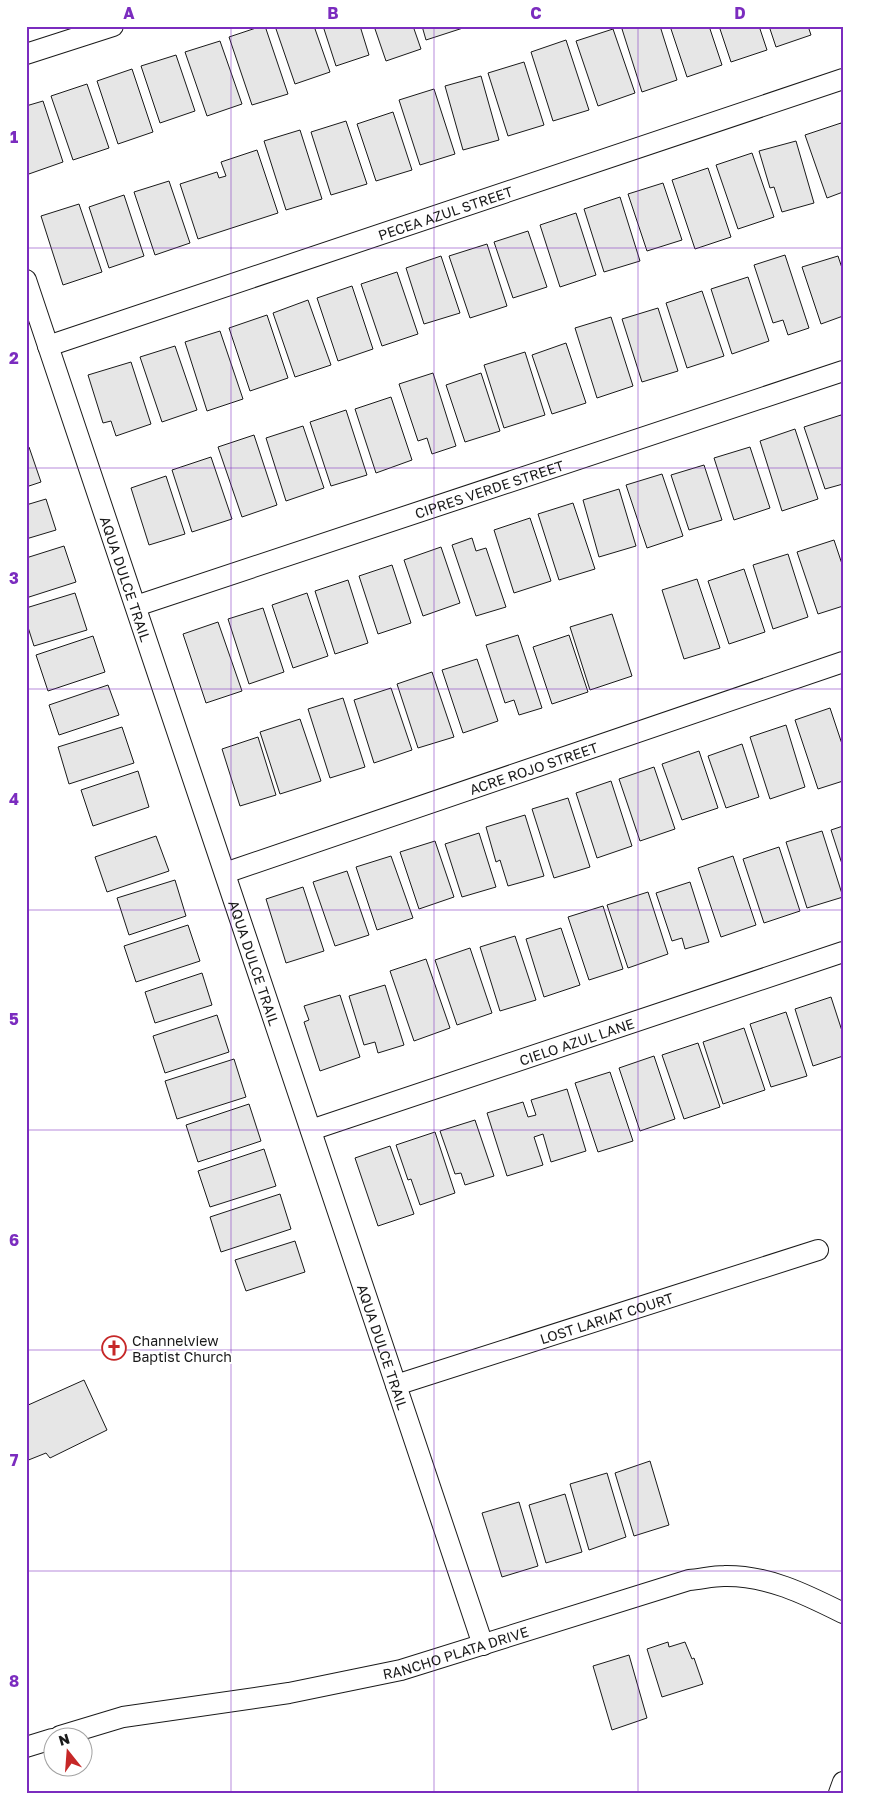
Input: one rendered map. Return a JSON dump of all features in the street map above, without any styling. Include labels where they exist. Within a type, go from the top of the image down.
[{"type":"street","points":[[26,54],[113,26]]},
{"type":"street","name":"PECEA AZUL STREET","points":[[48,346],[843,79]]},
{"type":"street","name":"AQUA DULCE TRAIL","points":[[26,280],[483,1645]]},
{"type":"street","name":"CIPRES VERDE STREET","points":[[136,606],[843,371]]},
{"type":"street","name":"ACRE ROJO STREET","points":[[225,873],[843,662]]},
{"type":"street","name":"CIELO AZUL LANE","points":[[311,1130],[843,952]]},
{"type":"street","name":"LOST LARIAT COURT","points":[[396,1385],[818,1250]]},
{"type":"street","name":"RANCHO PLATA DRIVE","points":[[92,1726],[123,1717],[289,1693],[400,1670],[689,1580],[725,1576],[766,1581],[798,1591],[843,1613]]},
{"type":"street","points":[[26,1747],[42,1742]]},
{"type":"street","points":[[839,1793],[843,1782]]},
{"type":"building","points":[[265,26],[288,94],[252,105],[229,37]]},
{"type":"building","points":[[275,26],[314,26],[330,72],[295,84]]},
{"type":"building","points":[[323,26],[360,26],[369,55],[336,66]]},
{"type":"building","points":[[374,26],[413,26],[421,49],[386,61]]},
{"type":"building","points":[[422,26],[463,26],[463,28],[426,40]]},
{"type":"building","points":[[629,26],[660,26],[677,80],[642,92],[622,29]]},
{"type":"building","points":[[670,26],[709,26],[722,65],[687,77]]},
{"type":"building","points":[[719,26],[759,26],[767,50],[731,62]]},
{"type":"building","points":[[769,26],[808,26],[811,35],[776,47]]},
{"type":"building","points":[[613,29],[635,93],[598,106],[576,41]]},
{"type":"building","points":[[566,40],[589,110],[553,121],[531,52]]},
{"type":"building","points":[[220,41],[242,104],[207,116],[185,52]]},
{"type":"building","points":[[176,55],[195,111],[160,123],[141,66]]},
{"type":"building","points":[[524,62],[544,125],[508,136],[488,73]]},
{"type":"building","points":[[132,69],[153,132],[118,144],[97,81]]},
{"type":"building","points":[[481,76],[499,140],[463,150],[445,86]]},
{"type":"building","points":[[87,84],[109,148],[73,160],[51,96]]},
{"type":"building","points":[[434,89],[455,154],[420,165],[399,100]]},
{"type":"building","points":[[43,101],[63,162],[26,175],[26,106]]},
{"type":"building","points":[[393,112],[412,170],[376,181],[357,124]]},
{"type":"building","points":[[346,121],[367,184],[331,195],[311,132]]},
{"type":"building","points":[[841,123],[843,128],[843,192],[827,198],[805,135]]},
{"type":"building","points":[[300,130],[322,199],[286,210],[264,141]]},
{"type":"building","points":[[796,141],[814,203],[782,212],[774,187],[770,188],[759,151]]},
{"type":"building","points":[[257,150],[278,213],[198,239],[180,184],[217,172],[219,178],[226,176],[221,162]]},
{"type":"building","points":[[752,153],[774,217],[738,229],[716,165]]},
{"type":"building","points":[[708,168],[731,237],[695,249],[672,180]]},
{"type":"building","points":[[169,181],[190,243],[155,255],[134,192]]},
{"type":"building","points":[[663,183],[682,240],[647,251],[628,194]]},
{"type":"building","points":[[124,195],[144,256],[109,268],[89,207]]},
{"type":"building","points":[[620,197],[640,261],[604,272],[584,209]]},
{"type":"building","points":[[79,204],[102,272],[63,285],[41,216]]},
{"type":"building","points":[[576,213],[596,275],[560,287],[540,225]]},
{"type":"building","points":[[528,231],[547,287],[513,298],[494,242]]},
{"type":"building","points":[[487,244],[507,306],[470,318],[449,256]]},
{"type":"building","points":[[785,255],[809,328],[788,335],[783,320],[773,323],[754,265]]},
{"type":"building","points":[[441,256],[460,313],[424,324],[406,268]]},
{"type":"building","points":[[838,256],[843,271],[843,316],[821,324],[802,267]]},
{"type":"building","points":[[397,272],[418,334],[382,346],[361,284]]},
{"type":"building","points":[[748,277],[769,341],[732,354],[711,289]]},
{"type":"building","points":[[352,286],[373,349],[338,361],[317,298]]},
{"type":"building","points":[[702,291],[724,356],[687,368],[666,303]]},
{"type":"building","points":[[308,300],[331,365],[295,377],[273,313]]},
{"type":"building","points":[[658,308],[678,371],[642,382],[622,319]]},
{"type":"building","points":[[267,315],[288,378],[250,391],[229,328]]},
{"type":"building","points":[[611,317],[633,386],[597,398],[575,328]]},
{"type":"building","points":[[220,331],[243,399],[207,411],[185,342]]},
{"type":"building","points":[[566,343],[586,403],[552,414],[532,355]]},
{"type":"building","points":[[175,346],[197,410],[162,422],[140,357]]},
{"type":"building","points":[[525,352],[545,415],[504,428],[484,365]]},
{"type":"building","points":[[131,362],[151,424],[116,436],[111,421],[103,423],[88,375]]},
{"type":"building","points":[[433,373],[456,446],[432,454],[427,438],[418,441],[399,384]]},
{"type":"building","points":[[481,373],[500,431],[465,442],[446,385]]},
{"type":"building","points":[[391,397],[412,460],[376,473],[355,409]]},
{"type":"building","points":[[346,410],[367,475],[331,486],[310,422]]},
{"type":"building","points":[[841,415],[843,419],[843,484],[825,489],[804,427]]},
{"type":"building","points":[[303,426],[324,488],[286,501],[266,438]]},
{"type":"building","points":[[795,429],[818,499],[782,511],[760,441]]},
{"type":"building","points":[[254,435],[277,505],[242,517],[218,447]]},
{"type":"building","points":[[29,447],[41,482],[26,487],[26,448]]},
{"type":"building","points":[[750,447],[770,508],[734,520],[714,458]]},
{"type":"building","points":[[211,457],[232,519],[192,532],[172,470]]},
{"type":"building","points":[[704,465],[722,520],[689,530],[671,475]]},
{"type":"building","points":[[662,474],[683,536],[647,548],[626,485]]},
{"type":"building","points":[[166,476],[185,534],[149,545],[131,488]]},
{"type":"building","points":[[619,489],[636,546],[599,557],[583,500]]},
{"type":"building","points":[[46,499],[56,530],[26,539],[26,505]]},
{"type":"building","points":[[573,503],[595,569],[559,580],[538,514]]},
{"type":"building","points":[[530,518],[551,581],[514,593],[494,530]]},
{"type":"building","points":[[472,538],[476,551],[486,548],[506,607],[476,616],[452,545]]},
{"type":"building","points":[[834,540],[843,567],[843,606],[818,614],[797,552]]},
{"type":"building","points":[[64,546],[76,582],[26,598],[26,558]]},
{"type":"building","points":[[441,547],[460,603],[423,616],[404,560]]},
{"type":"building","points":[[788,554],[808,617],[773,629],[753,565]]},
{"type":"building","points":[[392,565],[411,623],[378,634],[359,576]]},
{"type":"building","points":[[744,569],[765,632],[729,644],[708,581]]},
{"type":"building","points":[[697,579],[720,648],[684,659],[662,590]]},
{"type":"building","points":[[348,580],[368,643],[335,654],[315,591]]},
{"type":"building","points":[[75,593],[87,630],[34,646],[26,621],[26,608]]},
{"type":"building","points":[[307,593],[328,656],[293,668],[272,605]]},
{"type":"building","points":[[263,608],[284,672],[249,684],[228,619]]},
{"type":"building","points":[[612,614],[632,676],[590,690],[570,627]]},
{"type":"building","points":[[218,622],[242,691],[206,703],[183,634]]},
{"type":"building","points":[[518,635],[542,708],[519,715],[514,700],[505,703],[486,645]]},
{"type":"building","points":[[569,635],[588,692],[552,704],[533,647]]},
{"type":"building","points":[[93,636],[105,672],[48,691],[36,655]]},
{"type":"building","points":[[477,659],[498,721],[463,733],[442,670]]},
{"type":"building","points":[[432,672],[454,737],[418,748],[397,684]]},
{"type":"building","points":[[108,685],[119,715],[59,735],[49,705]]},
{"type":"building","points":[[391,688],[412,750],[374,763],[354,700]]},
{"type":"building","points":[[343,698],[365,767],[330,778],[308,709]]},
{"type":"building","points":[[830,708],[843,747],[843,781],[818,789],[795,720]]},
{"type":"building","points":[[300,719],[321,781],[280,794],[260,732]]},
{"type":"building","points":[[786,725],[805,787],[770,799],[750,737]]},
{"type":"building","points":[[122,727],[134,763],[69,784],[58,747]]},
{"type":"building","points":[[258,737],[276,795],[240,806],[222,749]]},
{"type":"building","points":[[742,744],[759,797],[726,808],[708,756]]},
{"type":"building","points":[[699,751],[718,808],[682,820],[662,764]]},
{"type":"building","points":[[654,767],[675,829],[640,841],[619,779]]},
{"type":"building","points":[[138,771],[149,807],[93,826],[81,790]]},
{"type":"building","points":[[611,781],[632,846],[597,858],[576,793]]},
{"type":"building","points":[[568,798],[590,867],[554,878],[532,809]]},
{"type":"building","points":[[525,815],[544,876],[508,886],[500,860],[496,862],[486,827]]},
{"type":"building","points":[[843,826],[843,867],[831,830]]},
{"type":"building","points":[[822,831],[843,897],[807,908],[786,842]]},
{"type":"building","points":[[479,833],[496,887],[462,897],[445,844]]},
{"type":"building","points":[[156,836],[169,871],[107,892],[95,857]]},
{"type":"building","points":[[435,841],[454,897],[419,909],[400,852]]},
{"type":"building","points":[[779,847],[800,911],[764,923],[743,859]]},
{"type":"building","points":[[391,856],[413,918],[377,930],[356,867]]},
{"type":"building","points":[[733,856],[756,925],[721,937],[698,868]]},
{"type":"building","points":[[347,871],[369,935],[335,946],[313,882]]},
{"type":"building","points":[[175,880],[186,916],[129,935],[117,898]]},
{"type":"building","points":[[690,882],[709,942],[685,949],[682,938],[672,941],[656,893]]},
{"type":"building","points":[[303,887],[324,951],[286,963],[266,899]]},
{"type":"building","points":[[648,892],[668,954],[628,968],[607,905]]},
{"type":"building","points":[[603,906],[623,969],[589,980],[568,917]]},
{"type":"building","points":[[188,925],[200,961],[136,982],[124,946]]},
{"type":"building","points":[[561,928],[580,985],[544,997],[526,939]]},
{"type":"building","points":[[515,936],[536,1000],[500,1011],[480,947]]},
{"type":"building","points":[[470,948],[492,1013],[457,1025],[435,960]]},
{"type":"building","points":[[426,959],[450,1028],[414,1041],[390,971]]},
{"type":"building","points":[[202,973],[212,1005],[155,1023],[145,992]]},
{"type":"building","points":[[385,985],[404,1045],[378,1053],[375,1042],[364,1045],[349,996]]},
{"type":"building","points":[[340,995],[360,1057],[320,1071],[304,1022],[309,1020],[304,1006]]},
{"type":"building","points":[[831,997],[843,1034],[843,1056],[813,1066],[795,1009]]},
{"type":"building","points":[[786,1012],[807,1076],[771,1087],[750,1024]]},
{"type":"building","points":[[217,1015],[229,1052],[165,1073],[153,1036]]},
{"type":"building","points":[[744,1028],[765,1090],[723,1104],[703,1042]]},
{"type":"building","points":[[698,1043],[720,1107],[684,1119],[662,1055]]},
{"type":"building","points":[[654,1056],[675,1119],[640,1131],[619,1068]]},
{"type":"building","points":[[234,1059],[246,1097],[177,1119],[165,1081]]},
{"type":"building","points":[[610,1072],[633,1141],[598,1152],[575,1083]]},
{"type":"building","points":[[567,1089],[586,1151],[551,1162],[543,1134],[534,1137],[543,1165],[507,1176],[487,1113],[523,1102],[528,1117],[536,1115],[531,1100]]},
{"type":"building","points":[[249,1104],[261,1141],[198,1162],[186,1125]]},
{"type":"building","points":[[475,1120],[494,1176],[465,1185],[461,1173],[455,1174],[440,1131]]},
{"type":"building","points":[[435,1132],[455,1193],[420,1205],[411,1179],[408,1180],[396,1145]]},
{"type":"building","points":[[390,1146],[414,1214],[378,1226],[355,1158]]},
{"type":"building","points":[[264,1149],[276,1186],[210,1207],[198,1171]]},
{"type":"building","points":[[280,1194],[291,1229],[221,1252],[210,1217]]},
{"type":"building","points":[[295,1241],[305,1272],[246,1291],[235,1260]]},
{"type":"building","points":[[84,1380],[107,1430],[50,1458],[46,1453],[26,1461],[26,1406]]},
{"type":"building","points":[[650,1461],[669,1525],[634,1536],[615,1473]]},
{"type":"building","points":[[607,1473],[626,1537],[589,1550],[570,1484]]},
{"type":"building","points":[[565,1494],[582,1552],[546,1563],[529,1505]]},
{"type":"building","points":[[519,1502],[538,1566],[502,1577],[482,1513]]},
{"type":"building","points":[[668,1642],[669,1647],[685,1642],[692,1659],[694,1658],[703,1684],[662,1697],[647,1649]]},
{"type":"building","points":[[629,1655],[647,1718],[612,1730],[593,1666]]},
{"type":"place","name":"Channelview Baptist Church","points":[[114,1348]]}]
